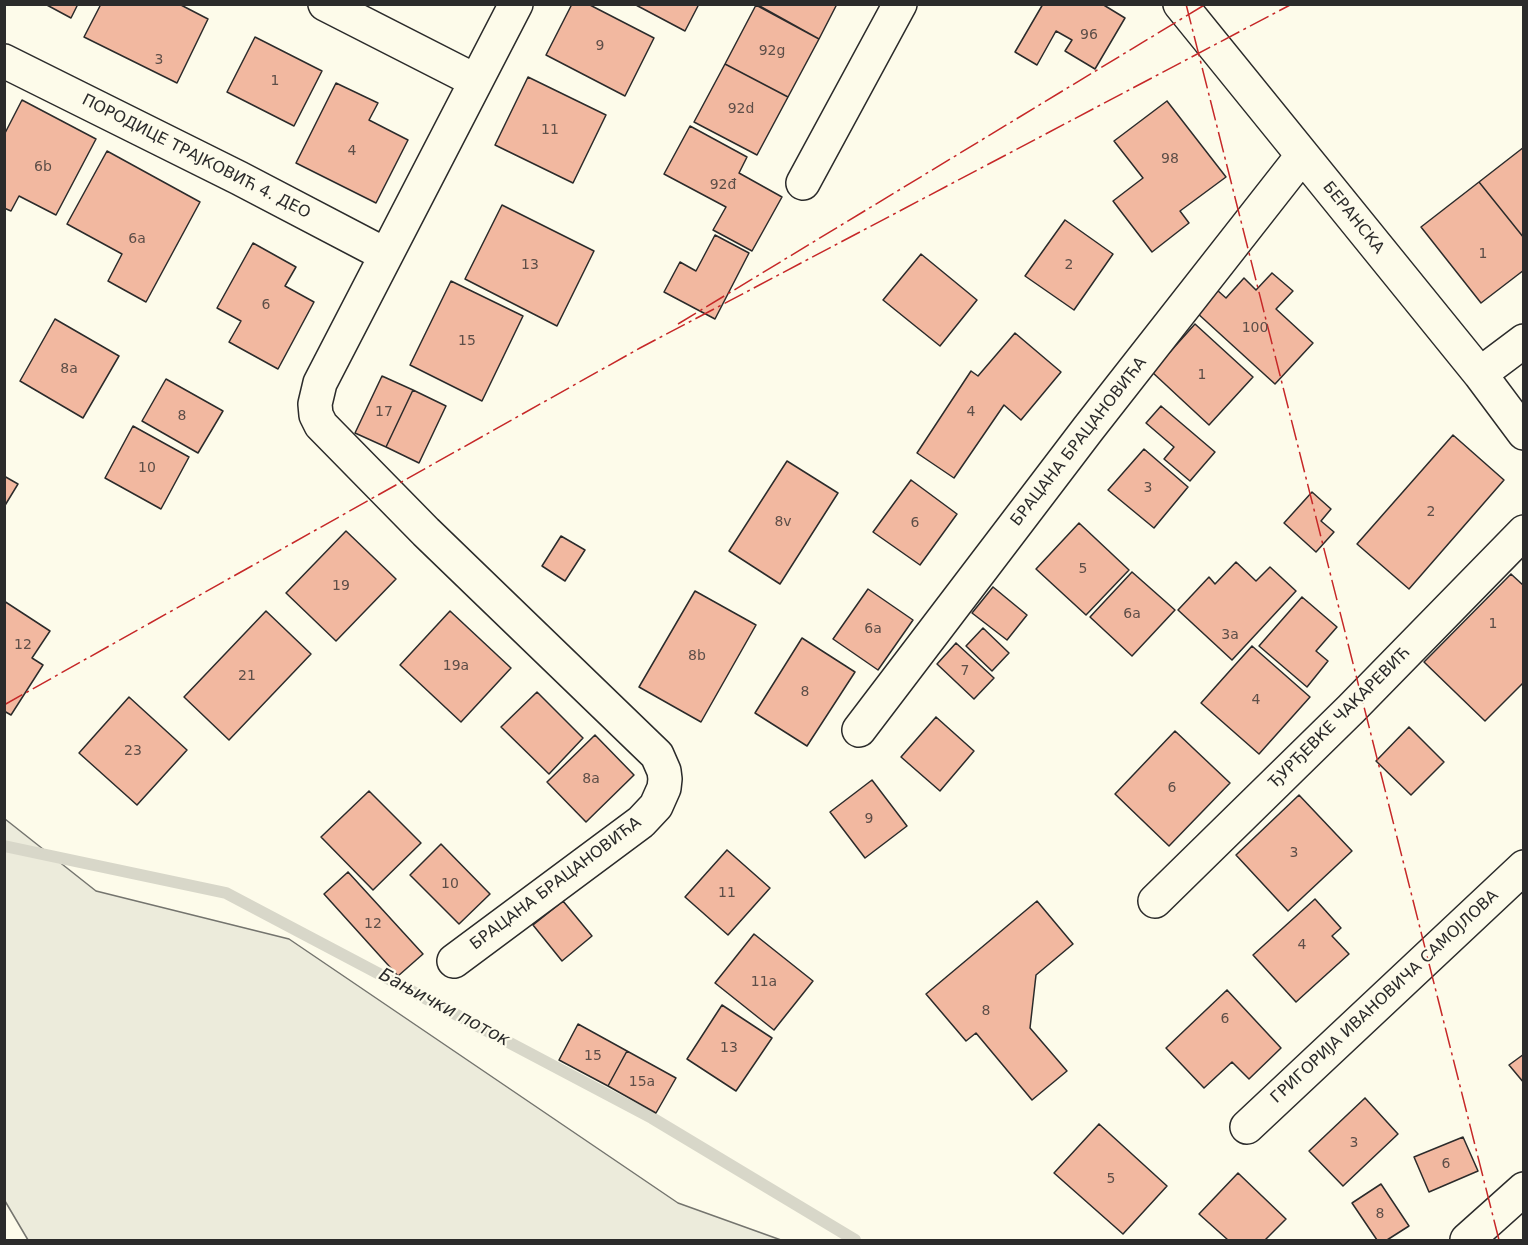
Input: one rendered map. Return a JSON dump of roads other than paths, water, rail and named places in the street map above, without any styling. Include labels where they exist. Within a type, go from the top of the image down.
[{"type":"street","points":[[325,4],[476,81]]},
{"type":"street","points":[[386,255],[516,4]]},
{"type":"street","points":[[803,183],[900,4]]},
{"type":"street","name":"БЕРАНСКА","points":[[1180,4],[1480,374],[1524,433]]},
{"type":"street","name":"ПОРОДИЦЕ ТРАЈКОВИЋ 4. ДЕО","points":[[4,61],[239,178],[386,255]]},
{"type":"street","name":"БРАЦАНА БРАЦАНОВИЋА","points":[[859,730],[1088,429],[1302,156]]},
{"type":"street","name":"БРАЦАНА БРАЦАНОВИЋА","points":[[386,255],[320,383],[315,404],[316,416],[321,425],[426,532],[657,755],[664,771],[664,788],[656,806],[641,822],[454,961]]},
{"type":"street","points":[[1480,374],[1524,341]]},
{"type":"street","name":"ЂУРЂЕВКЕ ЧАКАРЕВИЋ","points":[[1155,901],[1351,709],[1524,532]]},
{"type":"street","name":"ГРИГОРИЈА ИВАНОВИЧА САМОЈЛОВА","points":[[1247,1127],[1524,867]]},
{"type":"street","points":[[1467,1240],[1524,1189]]},
{"type":"waterway","name":"Бањички поток","points":[[4,846],[226,893],[652,1118],[855,1240]]}]
